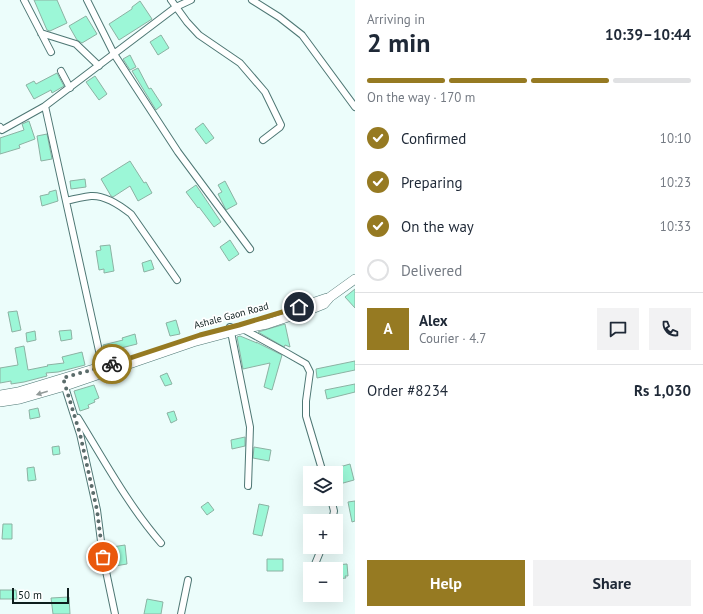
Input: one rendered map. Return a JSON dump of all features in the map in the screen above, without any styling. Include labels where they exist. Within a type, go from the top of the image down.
[{"type":"street","points":[[24,0],[51,52]]},
{"type":"street","points":[[87,0],[114,54],[178,152],[250,249]]},
{"type":"street","points":[[171,0],[199,35],[240,63],[265,92],[281,125],[263,140]]},
{"type":"street","points":[[1,129],[46,106],[176,7],[191,0]]},
{"type":"street","points":[[252,0],[302,35],[355,107]]},
{"type":"street","points":[[41,33],[76,44],[99,66]]},
{"type":"street","points":[[61,70],[70,88]]},
{"type":"street","points":[[46,106],[103,370]]},
{"type":"street","points":[[66,201],[93,196],[109,200],[123,208],[131,214],[177,280]]},
{"type":"street","name":"Ashale Gaon Road","points":[[0,402],[235,328],[266,324],[309,310],[324,304],[330,297],[355,279]]},
{"type":"street","points":[[235,328],[286,352],[306,364],[309,368],[310,372],[306,400],[306,416],[321,466]]},
{"type":"street","points":[[235,328],[250,427],[248,486]]},
{"type":"street","points":[[64,382],[80,434],[97,510],[103,557],[115,614]]},
{"type":"street","name":"Ashale Gaon Road","points":[[0,395],[19,396]]},
{"type":"street","points":[[73,410],[120,486],[149,529],[161,543]]},
{"type":"street","points":[[181,614],[188,580]]},
{"type":"building","points":[[34,0],[57,0],[67,23],[50,31],[47,30]]},
{"type":"building","points":[[140,1],[152,19],[119,40],[109,24],[132,9],[132,7]]},
{"type":"building","points":[[86,16],[97,34],[82,43],[77,40],[69,26]]},
{"type":"building","points":[[161,35],[169,48],[158,55],[150,42]]},
{"type":"building","points":[[130,55],[136,67],[130,70],[123,59]]},
{"type":"building","points":[[138,68],[149,89],[151,88],[162,105],[156,110],[132,71]]},
{"type":"building","points":[[57,73],[64,86],[52,93],[51,90],[34,99],[26,85],[34,81],[36,84]]},
{"type":"building","points":[[95,76],[107,94],[99,100],[86,82]]},
{"type":"building","points":[[29,121],[35,139],[19,145],[20,148],[0,154],[0,138],[24,130],[22,124]]},
{"type":"building","points":[[203,123],[214,138],[206,144],[195,129]]},
{"type":"building","points":[[47,134],[52,159],[41,161],[37,136]]},
{"type":"building","points":[[130,161],[144,183],[146,182],[152,193],[138,201],[130,186],[113,197],[111,196],[101,179]]},
{"type":"building","points":[[85,179],[86,187],[71,189],[70,181]]},
{"type":"building","points":[[225,181],[237,204],[226,210],[218,194],[222,192],[218,185]]},
{"type":"building","points":[[196,185],[221,222],[214,227],[186,192]]},
{"type":"building","points":[[56,190],[58,201],[42,206],[40,196],[49,194],[49,192]]},
{"type":"building","points":[[230,240],[239,254],[229,261],[220,247]]},
{"type":"building","points":[[110,245],[114,271],[104,273],[104,269],[99,270],[96,251],[101,250],[100,246]]},
{"type":"building","points":[[151,260],[154,269],[144,272],[142,263]]},
{"type":"building","points":[[355,289],[355,308],[345,297]]},
{"type":"building","points":[[17,311],[21,330],[12,332],[8,312]]},
{"type":"building","points":[[176,320],[180,334],[170,336],[166,323]]},
{"type":"building","points":[[285,324],[290,347],[285,345],[284,347],[258,332]]},
{"type":"building","points":[[71,330],[72,339],[61,341],[59,331]]},
{"type":"building","points":[[35,331],[36,340],[27,342],[26,333]]},
{"type":"building","points":[[135,334],[137,344],[121,348],[122,354],[107,358],[103,345],[123,340],[122,338]]},
{"type":"building","points":[[240,336],[282,355],[272,390],[264,387],[270,363],[243,369],[237,337]]},
{"type":"building","points":[[24,346],[28,370],[48,366],[47,365],[64,363],[62,357],[82,352],[85,365],[58,372],[46,373],[47,376],[24,382],[11,384],[11,381],[0,383],[0,368],[18,365],[15,348]]},
{"type":"building","points":[[355,361],[355,370],[317,378],[316,369]]},
{"type":"building","points":[[167,373],[172,384],[165,386],[160,376]]},
{"type":"building","points":[[118,374],[119,378],[106,383],[105,379]]},
{"type":"building","points":[[355,384],[355,392],[327,399],[325,390]]},
{"type":"building","points":[[94,385],[99,398],[94,400],[95,402],[88,405],[89,408],[80,411],[74,391]]},
{"type":"building","points":[[38,408],[40,417],[30,419],[29,410]]},
{"type":"building","points":[[174,411],[177,420],[171,423],[167,413]]},
{"type":"building","points":[[245,437],[245,446],[232,449],[231,440]]},
{"type":"building","points":[[59,446],[60,454],[53,455],[52,447]]},
{"type":"building","points":[[254,447],[271,450],[269,461],[253,458]]},
{"type":"building","points":[[350,464],[354,480],[343,483],[343,466]]},
{"type":"building","points":[[34,467],[36,480],[28,481],[27,468]]},
{"type":"building","points":[[355,501],[355,521],[352,522],[348,502]]},
{"type":"building","points":[[208,502],[214,510],[207,515],[201,507]]},
{"type":"building","points":[[259,504],[269,506],[262,536],[253,534]]},
{"type":"building","points":[[3,524],[12,524],[12,539],[2,539]]},
{"type":"building","points":[[125,545],[127,564],[115,566],[112,547]]},
{"type":"building","points":[[267,559],[283,559],[283,571],[267,571]]},
{"type":"building","points":[[343,564],[347,564],[348,576],[345,576],[346,578],[343,578]]},
{"type":"building","points":[[0,590],[16,590],[17,599],[0,599]]},
{"type":"building","points":[[69,597],[70,614],[53,614],[51,598]]},
{"type":"building","points":[[147,599],[163,602],[161,614],[144,614]]},
{"type":"way so far","points":[[103,557],[97,510],[80,434],[63,378],[112,364]]},
{"type":"route","points":[[112,364],[200,335],[273,316],[299,307]]}]
